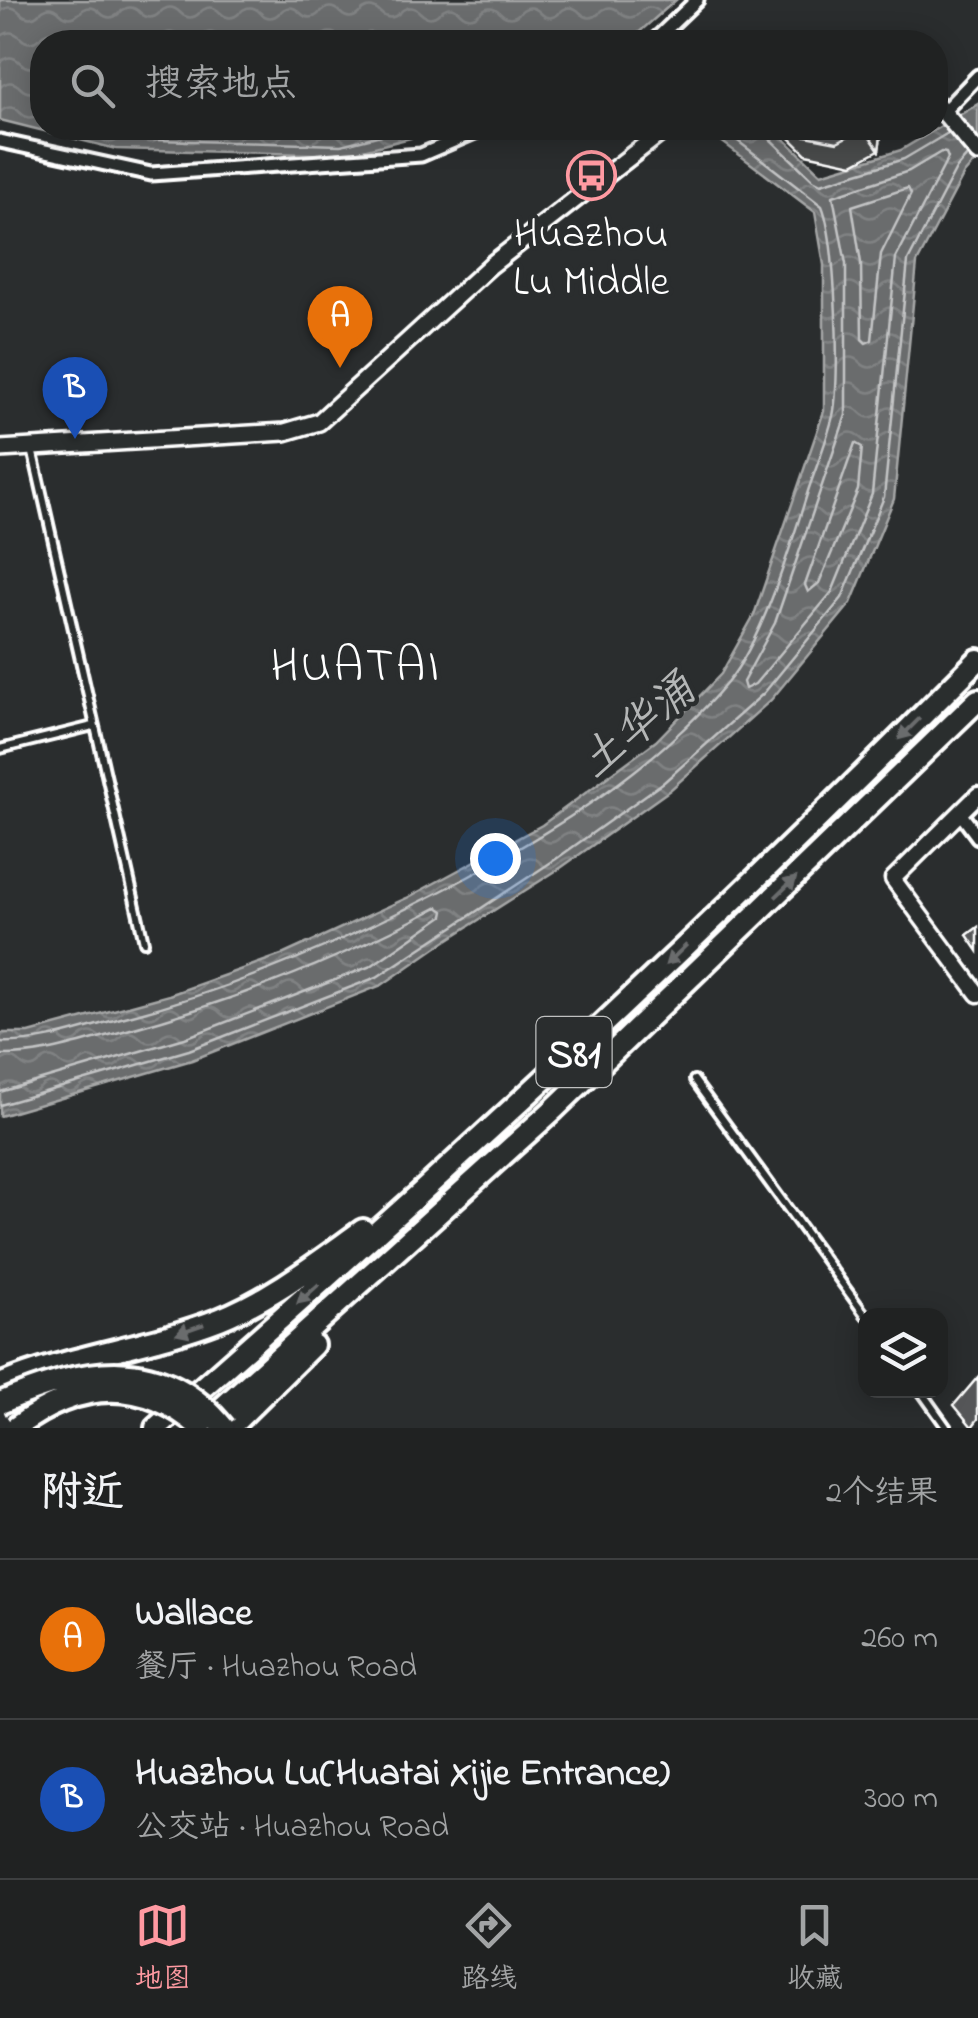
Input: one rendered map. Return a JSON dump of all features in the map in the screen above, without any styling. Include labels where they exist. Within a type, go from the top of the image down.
[{"type":"highway","name":"S81","points":[[156,1428],[527,1096],[821,816],[978,660]]},
{"type":"highway","name":"S81","points":[[200,1428],[554,1109],[978,700]]},
{"type":"highway","points":[[0,1386],[53,1365],[166,1337],[249,1306],[373,1223],[527,1096]]},
{"type":"highway","points":[[0,1403],[61,1379],[123,1372],[181,1390],[226,1428],[554,1109]]},
{"type":"highway","points":[[15,1428],[54,1404],[88,1392],[126,1390],[156,1398],[200,1428]]},
{"type":"main road","points":[[948,116],[978,152]]},
{"type":"main road","points":[[0,450],[286,432],[319,422],[504,254],[651,140]]},
{"type":"street","points":[[666,30],[697,0]]},
{"type":"street","points":[[948,105],[978,76]]},
{"type":"street","points":[[0,141],[151,174],[421,155],[456,140]]},
{"type":"street","points":[[978,795],[894,879],[978,994]]},
{"type":"street","points":[[960,813],[978,836]]},
{"type":"lane","points":[[32,448],[144,942]]},
{"type":"lane","points":[[0,749],[94,726]]},
{"type":"lane","points":[[694,1080],[860,1308]]},
{"type":"lane","points":[[926,1398],[947,1428]]},
{"type":"water","points":[[0,0],[676,0],[642,30],[30,30],[30,128],[0,120]]},
{"type":"water","points":[[978,104],[978,158],[964,174],[917,263],[894,499],[851,603],[771,700],[670,790],[562,867],[382,985],[192,1060],[0,1116],[0,1033],[29,1033],[169,995],[284,954],[407,898],[542,825],[656,741],[721,674],[754,615],[824,411],[824,265],[815,212],[720,140],[786,140],[821,174],[901,150],[918,140],[948,140],[948,122]]},
{"type":"water","points":[[80,140],[402,140],[343,155],[116,149]]},
{"type":"building","points":[[978,927],[978,951],[967,935]]},
{"type":"building","points":[[978,1377],[978,1419],[972,1427],[954,1405]]},
{"type":"place","name":"Huazhou Lu Middle","points":[[591,175]]},
{"type":"place","name":"Wallace","points":[[340,368]]},
{"type":"place","name":"Huazhou Lu(Huatai Xijie Entrance)","points":[[75,439]]},
{"type":"district","name":"HUATAI","points":[[356,663]]},
{"type":"water label","name":"土华涌","points":[[636,724]]}]
